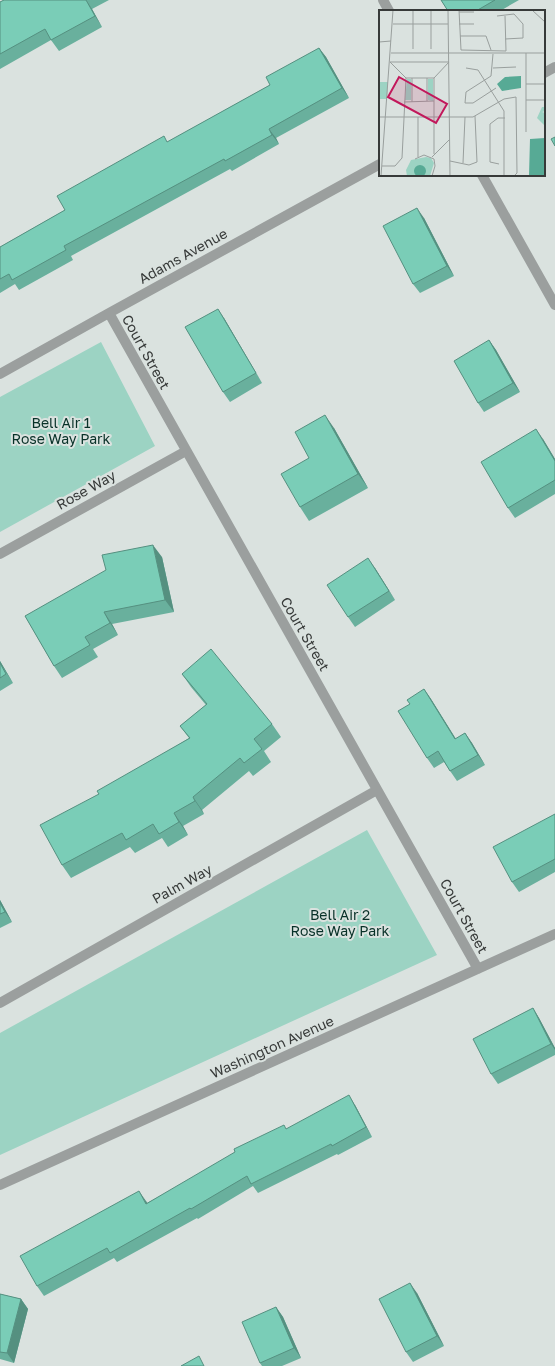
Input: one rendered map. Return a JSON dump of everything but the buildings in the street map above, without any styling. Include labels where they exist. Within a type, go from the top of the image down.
[{"type":"street","points":[[383,0],[388,10]]},
{"type":"street","points":[[545,72],[555,67]]},
{"type":"street","name":"Adams Avenue","points":[[0,374],[379,165]]},
{"type":"street","points":[[483,176],[555,305]]},
{"type":"street","name":"Court Street","points":[[109,313],[478,968]]},
{"type":"street","name":"Rose Way","points":[[0,554],[186,451]]},
{"type":"street","name":"Palm Way","points":[[0,1003],[377,790]]},
{"type":"street","name":"Washington Avenue","points":[[0,1185],[555,934]]},
{"type":"green space","name":"Bell Air 1 Rose Way Park","points":[[101,342],[155,446],[0,532],[0,397]]},
{"type":"green space","name":"Bell Air 2 Rose Way Park","points":[[367,830],[437,955],[0,1155],[0,1033]]}]
